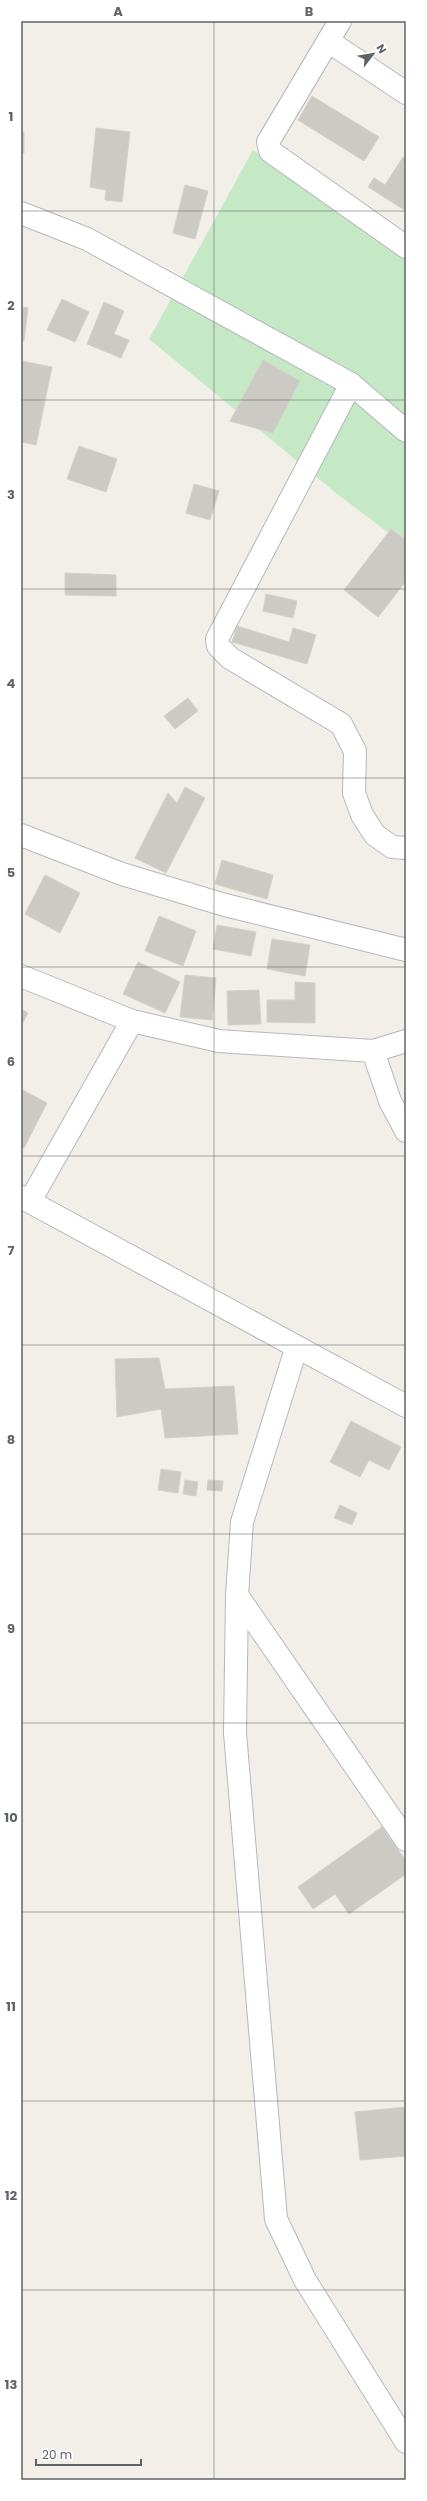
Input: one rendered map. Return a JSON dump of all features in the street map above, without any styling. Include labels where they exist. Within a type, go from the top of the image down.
[{"type":"street","points":[[340,21],[268,142],[268,147],[270,151],[406,247]]},
{"type":"street","points":[[328,41],[406,93]]},
{"type":"street","points":[[21,213],[87,239],[351,384],[406,431]]},
{"type":"street","points":[[351,384],[217,639],[218,646],[230,658],[341,724],[355,751],[354,793],[362,815],[375,835],[392,847],[406,848]]},
{"type":"street","points":[[21,835],[122,874],[225,906],[406,950]]},
{"type":"street","points":[[21,976],[132,1022],[219,1041],[373,1051],[406,1041]]},
{"type":"street","points":[[132,1022],[25,1199],[296,1349],[406,1406]]},
{"type":"street","points":[[373,1051],[390,1101],[406,1131]]},
{"type":"street","points":[[296,1349],[242,1522],[237,1595],[234,1733],[276,2219],[305,2280],[406,2442]]},
{"type":"street","points":[[237,1595],[406,1840]]},
{"type":"green space","points":[[253,150],[406,258],[406,546],[336,493],[149,339]]},
{"type":"building","points":[[312,96],[379,137],[364,161],[298,120]]},
{"type":"building","points":[[96,128],[130,132],[122,202],[105,200],[106,190],[90,187]]},
{"type":"building","points":[[21,132],[24,132],[24,153],[21,153]]},
{"type":"building","points":[[403,157],[406,159],[406,211],[368,187],[374,178],[385,185]]},
{"type":"building","points":[[185,185],[208,191],[195,239],[173,233]]},
{"type":"building","points":[[62,299],[89,312],[75,342],[47,330]]},
{"type":"building","points":[[104,302],[124,311],[114,334],[129,340],[121,358],[87,344]]},
{"type":"building","points":[[21,307],[28,308],[24,341],[21,340]]},
{"type":"building","points":[[263,360],[300,381],[273,433],[230,421]]},
{"type":"building","points":[[21,361],[52,367],[36,445],[21,442]]},
{"type":"building","points":[[79,446],[117,459],[106,492],[67,479]]},
{"type":"building","points":[[194,484],[219,491],[210,520],[186,513]]},
{"type":"building","points":[[391,529],[403,538],[406,534],[406,581],[378,617],[344,590]]},
{"type":"building","points":[[65,573],[116,575],[116,596],[65,595]]},
{"type":"building","points":[[266,594],[297,601],[293,618],[263,611]]},
{"type":"building","points":[[237,626],[289,642],[293,628],[316,635],[307,664],[232,642]]},
{"type":"building","points":[[188,698],[198,711],[175,729],[164,716]]},
{"type":"building","points":[[185,787],[205,798],[166,873],[135,858],[168,793],[177,803]]},
{"type":"building","points":[[222,860],[273,875],[267,899],[215,884]]},
{"type":"building","points":[[45,875],[80,893],[60,933],[25,914]]},
{"type":"building","points":[[159,916],[196,931],[183,966],[145,951]]},
{"type":"building","points":[[217,925],[256,932],[251,956],[213,949]]},
{"type":"building","points":[[272,939],[310,945],[305,976],[267,969]]},
{"type":"building","points":[[138,962],[180,982],[165,1013],[123,994]]},
{"type":"building","points":[[185,975],[216,978],[212,1020],[180,1017]]},
{"type":"building","points":[[295,982],[315,983],[315,1023],[267,1022],[267,1000],[295,1000]]},
{"type":"building","points":[[259,990],[261,1024],[228,1025],[227,991]]},
{"type":"building","points":[[21,1009],[28,1013],[21,1026]]},
{"type":"building","points":[[21,1089],[47,1103],[24,1148],[21,1146]]},
{"type":"building","points":[[159,1358],[165,1389],[234,1386],[238,1434],[165,1438],[161,1409],[117,1417],[115,1359]]},
{"type":"building","points":[[351,1421],[401,1447],[389,1470],[369,1460],[360,1477],[330,1462]]},
{"type":"building","points":[[161,1469],[181,1472],[178,1493],[158,1490]]},
{"type":"building","points":[[185,1480],[198,1482],[196,1496],[183,1494]]},
{"type":"building","points":[[208,1480],[223,1481],[222,1491],[207,1490]]},
{"type":"building","points":[[340,1505],[357,1513],[352,1525],[334,1518]]},
{"type":"building","points":[[382,1827],[406,1861],[406,1874],[349,1914],[335,1894],[313,1909],[298,1887]]},
{"type":"building","points":[[406,2107],[406,2156],[360,2160],[355,2112]]}]
